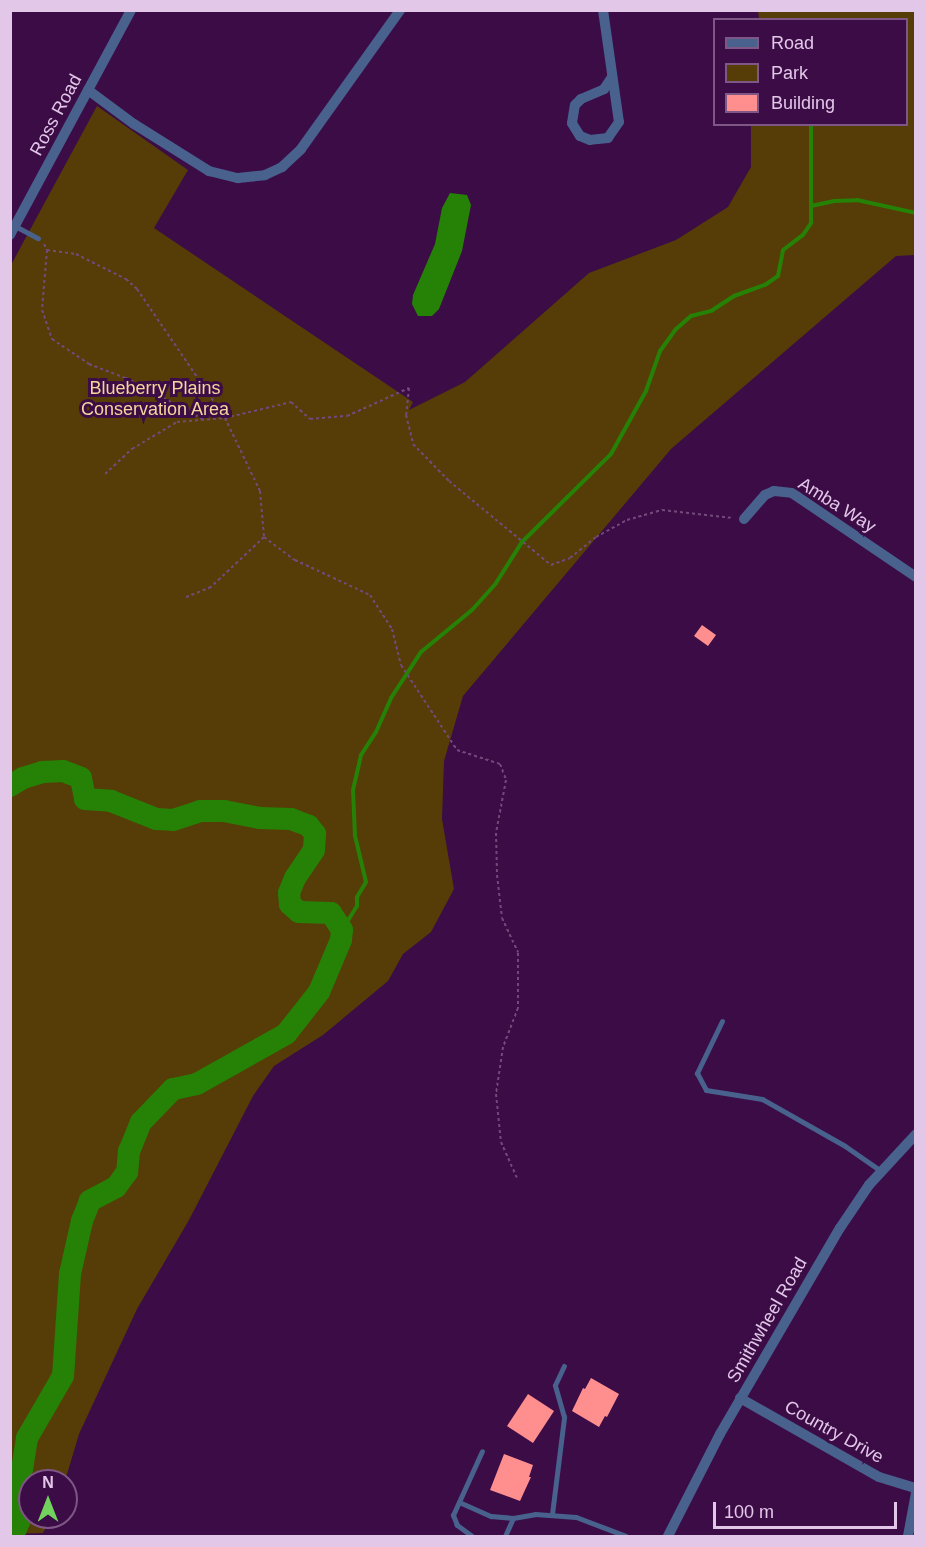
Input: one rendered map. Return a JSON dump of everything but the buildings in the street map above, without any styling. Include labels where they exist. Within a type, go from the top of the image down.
[{"type":"street","name":"Ross Road","points":[[13,230],[131,10]]},
{"type":"street","points":[[88,90],[142,130],[209,171],[238,178],[265,175],[282,167],[301,149],[399,10]]},
{"type":"street","points":[[603,10],[619,113],[615,131],[608,138],[599,140],[580,136],[572,123],[575,105],[581,99],[604,89],[612,77]]},
{"type":"street","name":"Amba Way","points":[[744,519],[765,495],[774,491],[792,493],[915,577]]},
{"type":"street","name":"Smithwheel Road","points":[[668,1536],[740,1398],[840,1228],[881,1171],[915,1134]]},
{"type":"street","name":"Country Drive","points":[[740,1398],[866,1470],[894,1483],[915,1488]]},
{"type":"street","points":[[908,1536],[915,1493]]},
{"type":"lane","points":[[13,230],[38,238]]},
{"type":"lane","points":[[722,1021],[697,1073],[706,1090],[762,1099],[845,1146],[881,1171]]},
{"type":"lane","points":[[552,1514],[564,1417],[555,1385],[564,1366]]},
{"type":"lane","points":[[472,1536],[453,1520],[482,1451]]},
{"type":"lane","points":[[459,1502],[491,1516],[513,1518],[552,1514],[576,1517],[626,1536]]},
{"type":"lane","points":[[505,1536],[513,1518]]},
{"type":"path","points":[[38,238],[47,250],[42,310],[52,339],[89,364],[126,378],[206,422]]},
{"type":"path","points":[[47,250],[76,255],[126,279],[137,289],[225,418],[260,491],[264,537],[296,561],[370,595],[392,629],[401,665],[457,750],[500,764],[506,780],[496,832],[497,875],[502,918],[518,952],[518,1008],[503,1047],[496,1094],[501,1142],[517,1178]]},
{"type":"path","points":[[105,474],[132,449],[177,422],[206,422],[291,402],[310,419],[347,416],[409,388],[406,415],[413,444],[449,481],[551,565],[570,558],[596,537],[627,520],[662,510],[744,519]]},
{"type":"path","points":[[184,598],[211,587],[264,537]]},
{"type":"green space","name":"Blueberry Plains Conservation Area","points":[[758,11],[915,11],[915,255],[896,256],[671,449],[463,696],[444,761],[442,819],[454,889],[431,932],[403,954],[388,981],[323,1035],[274,1066],[253,1096],[189,1220],[137,1309],[79,1434],[69,1469],[18,1469],[18,1529],[45,1529],[43,1533],[11,1534],[11,265],[97,106],[188,170],[154,228],[413,402],[409,410],[465,382],[589,273],[676,240],[728,207],[751,167],[751,126],[908,126],[908,18],[759,18]]},
{"type":"shaded area","points":[[450,193],[467,195],[471,205],[462,251],[439,309],[432,316],[418,316],[412,304],[413,295],[435,244],[442,208]]},
{"type":"waterway","points":[[342,930],[357,906],[357,897],[366,882],[355,836],[353,790],[361,755],[376,732],[391,698],[421,652],[472,610],[496,583],[522,542],[611,454],[646,391],[660,351],[676,329],[691,316],[711,311],[734,296],[765,285],[778,276],[783,250],[803,235],[811,223],[811,126]]},
{"type":"waterway","points":[[811,206],[834,201],[857,200],[916,213]]},
{"type":"waterway","points":[[10,786],[23,778],[43,772],[63,771],[81,778],[85,799],[111,801],[156,819],[173,820],[200,811],[224,811],[259,818],[291,819],[309,826],[315,834],[314,850],[295,878],[289,893],[290,904],[299,912],[331,913],[342,930],[341,940],[319,992],[286,1034],[197,1084],[173,1089],[141,1122],[129,1151],[127,1172],[116,1187],[90,1201],[82,1221],[70,1274],[63,1376],[27,1438],[22,1469],[11,1496],[19,1522],[13,1536]]}]
